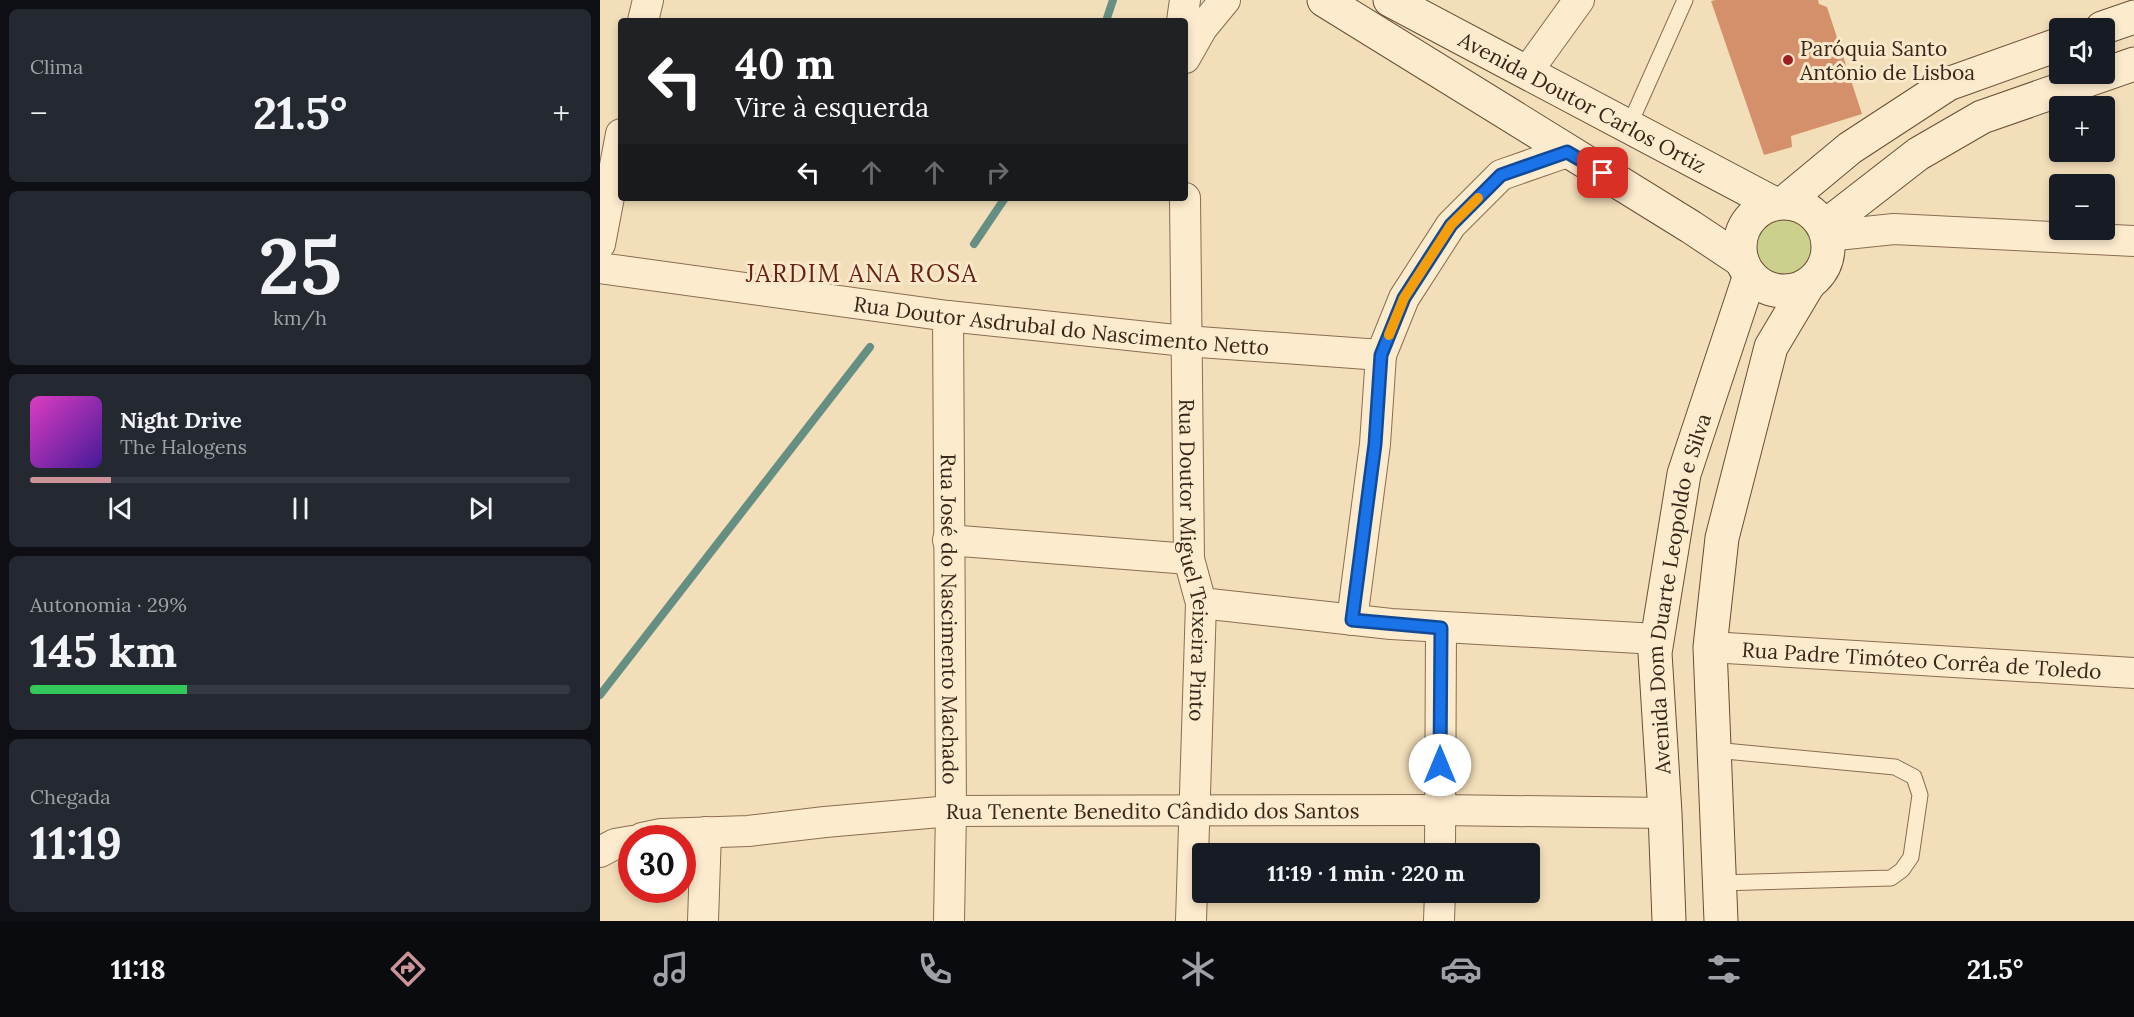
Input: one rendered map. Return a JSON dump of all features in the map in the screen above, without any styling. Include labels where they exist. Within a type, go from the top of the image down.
[{"type":"main road","name":"Avenida Doutor Carlos Ortiz","points":[[1324,0],[1691,227],[1746,268]]},
{"type":"main road","name":"Avenida Doutor Carlos Ortiz","points":[[1390,0],[1628,128],[1779,203]]},
{"type":"main road","points":[[2115,24],[2134,17]]},
{"type":"main road","points":[[1779,203],[1805,207],[1819,219],[1826,231],[1828,256],[1823,268],[1808,285],[1796,290],[1771,289],[1759,283],[1746,268],[1740,247],[1742,232],[1749,219],[1760,209],[1779,203],[1850,148],[1948,84],[2049,48]]},
{"type":"main road","points":[[1826,231],[1918,154],[1982,117],[2134,64]]},
{"type":"main road","name":"Avenida Dom Duarte Leopoldo e Silva","points":[[1669,921],[1656,653],[1684,474],[1746,268]]},
{"type":"main road","name":"Avenida Dom Duarte Leopoldo e Silva","points":[[1721,921],[1710,647],[1722,538],[1772,347],[1808,285]]},
{"type":"street","points":[[644,18],[648,0]]},
{"type":"street","points":[[1182,18],[1185,0]]},
{"type":"street","points":[[1188,53],[1202,28],[1225,0]]},
{"type":"street","points":[[1527,72],[1579,0]]},
{"type":"street","points":[[600,244],[618,150]]},
{"type":"street","points":[[1352,620],[1375,444],[1381,355],[1404,298],[1451,225],[1501,175],[1567,152]]},
{"type":"street","points":[[1875,188],[1894,229]]},
{"type":"street","name":"Rua Doutor Miguel Teixeira Pinto","points":[[1185,201],[1189,559],[1201,603],[1191,921]]},
{"type":"street","points":[[1826,231],[1894,229],[2134,241]]},
{"type":"street","name":"Rua Doutor Asdrubal do Nascimento Netto","points":[[600,268],[948,316],[1185,340],[1381,355]]},
{"type":"street","name":"Rua José do Nascimento Machado","points":[[948,316],[951,812],[949,921]]},
{"type":"street","points":[[948,540],[1189,559]]},
{"type":"street","points":[[1201,603],[1441,628],[1658,639]]},
{"type":"street","points":[[1440,843],[1441,628]]},
{"type":"street","name":"Rua Padre Timóteo Corrêa de Toledo","points":[[1710,647],[2134,673]]},
{"type":"street","name":"Rua Tenente Benedito Cândido dos Santos","points":[[696,832],[748,831],[951,812],[1440,810],[1665,813]]},
{"type":"street","points":[[703,921],[706,832]]},
{"type":"street","points":[[600,852],[618,843]]},
{"type":"street","points":[[1439,921],[1440,903]]},
{"type":"lane","points":[[1628,128],[1685,0]]},
{"type":"lane","points":[[1714,750],[1895,767],[1914,777],[1920,795],[1911,857],[1902,870],[1891,878],[1719,883]]},
{"type":"green space","points":[[1783,213],[1795,215],[1806,222],[1813,233],[1815,245],[1813,257],[1806,268],[1795,275],[1783,277],[1771,275],[1760,268],[1753,257],[1751,245],[1753,233],[1760,222],[1771,215]]},
{"type":"building","name":"Paróquia Santo Antônio de Lisboa","points":[[1818,0],[1819,4],[1827,7],[1862,114],[1791,136],[1792,147],[1764,155],[1711,1]]},
{"type":"waterway","points":[[1107,18],[1113,0]]},
{"type":"waterway","points":[[974,244],[1003,201]]},
{"type":"waterway","points":[[600,695],[870,347]]},
{"type":"slow traffic","points":[[1389,335],[1404,298],[1451,225],[1478,198]]},
{"type":"place","name":"Paróquia Santo Antônio de Lisboa","points":[[1788,60]]},
{"type":"district","name":"JARDIM ANA ROSA","points":[[862,273]]},
{"type":"route","points":[[1440,765],[1441,628],[1352,620],[1375,444],[1381,355],[1404,298],[1451,225],[1501,175],[1567,152],[1603,173]]}]
